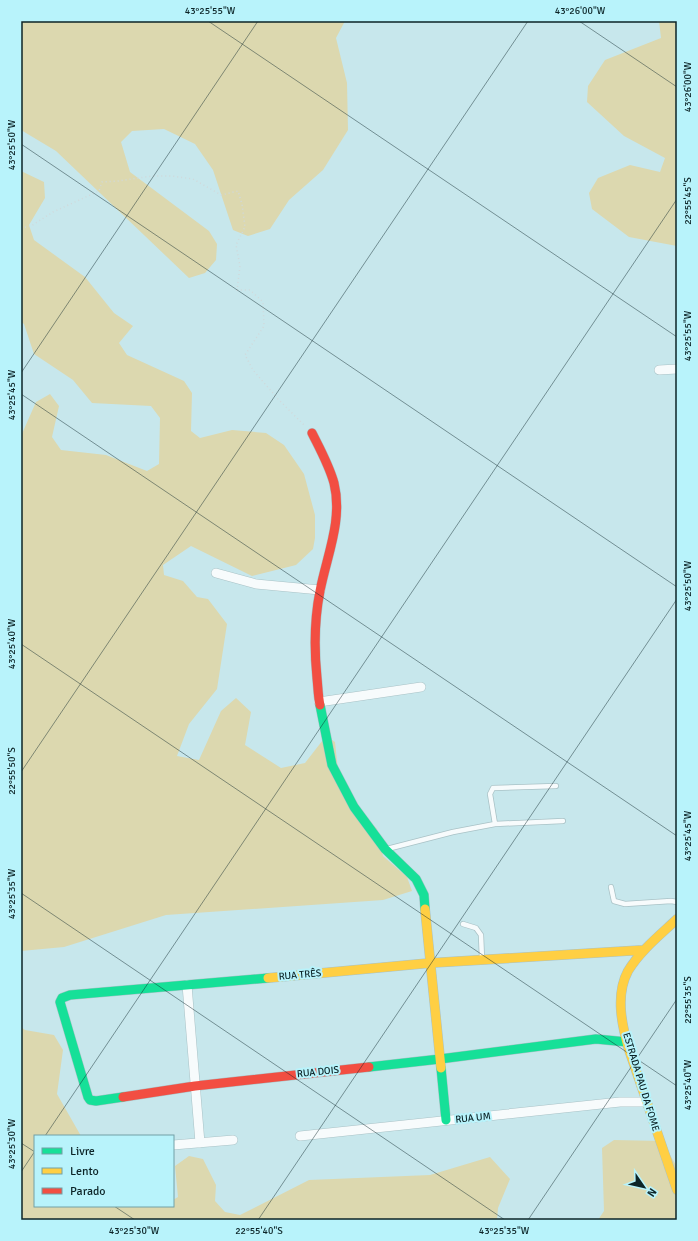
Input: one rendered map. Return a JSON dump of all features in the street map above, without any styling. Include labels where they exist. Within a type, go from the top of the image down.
[{"type":"street","points":[[660,370],[677,369]]},
{"type":"street","points":[[312,433],[328,466],[334,484],[336,504],[334,530],[315,618],[314,650],[319,702],[332,765],[354,807],[385,849],[416,879],[424,895],[446,1120]]},
{"type":"street","points":[[216,573],[256,584],[320,590]]},
{"type":"street","points":[[319,702],[421,687]]},
{"type":"street","name":"ESTRADA PAU DA FOME","points":[[677,919],[643,950],[628,973],[623,984],[621,996],[621,1012],[627,1042],[646,1102],[677,1190]]},
{"type":"street","name":"RUA TRÊS","points":[[88,1097],[62,1009],[60,999],[62,997],[430,964],[643,950]]},
{"type":"street","points":[[187,985],[200,1143]]},
{"type":"street","name":"RUA DOIS","points":[[88,1097],[90,1100],[96,1101],[195,1086],[440,1059],[596,1039],[627,1042]]},
{"type":"street","name":"RUA UM","points":[[300,1136],[620,1102],[646,1102]]},
{"type":"street","points":[[174,1145],[232,1140]]},
{"type":"lane","points":[[495,824],[490,794],[492,788],[556,786]]},
{"type":"lane","points":[[385,849],[394,848],[453,832],[495,824],[563,821]]},
{"type":"lane","points":[[611,887],[614,901],[625,904],[670,901],[677,902]]},
{"type":"lane","points":[[463,924],[476,928],[480,935],[482,960]]},
{"type":"path","points":[[21,228],[32,226],[54,212],[99,191],[102,182],[152,176],[172,176],[193,179],[221,195],[238,191],[242,204],[245,227],[236,245],[240,266],[237,290],[250,290],[263,302],[264,326],[246,355],[252,370],[312,433]]},
{"type":"shaded area","points":[[21,21],[345,21],[336,38],[347,83],[348,130],[323,170],[289,200],[270,229],[248,236],[233,230],[213,170],[195,144],[164,129],[132,131],[121,142],[130,172],[209,231],[217,244],[216,260],[205,273],[189,278],[56,151],[21,130]]},
{"type":"shaded area","points":[[659,21],[677,21],[677,246],[629,237],[592,209],[589,193],[598,178],[630,165],[660,172],[665,158],[624,136],[587,102],[588,86],[605,60],[661,38]]},
{"type":"shaded area","points":[[21,171],[44,182],[45,198],[29,225],[34,240],[85,277],[114,313],[133,326],[119,343],[127,355],[184,381],[192,393],[191,431],[200,438],[232,430],[266,433],[284,445],[304,474],[315,515],[315,538],[313,549],[296,565],[252,576],[191,546],[163,565],[164,575],[183,581],[197,597],[208,599],[227,624],[217,689],[189,724],[177,756],[199,760],[221,711],[236,698],[251,712],[245,745],[281,768],[305,763],[326,736],[335,742],[340,789],[377,829],[383,856],[407,877],[412,891],[383,900],[166,915],[64,947],[21,951],[21,436],[36,402],[50,394],[59,406],[52,437],[61,450],[106,455],[147,471],[159,464],[160,418],[151,406],[92,403],[73,380],[34,354],[24,324],[21,322]]},
{"type":"shaded area","points":[[21,1027],[25,1030],[54,1035],[63,1050],[57,1094],[80,1135],[34,1135],[34,1207],[174,1207],[174,1199],[178,1197],[175,1166],[189,1156],[203,1159],[216,1185],[215,1201],[225,1212],[240,1215],[309,1180],[430,1175],[490,1157],[510,1179],[498,1208],[497,1220],[21,1220]]},
{"type":"shaded area","points":[[614,1140],[662,1141],[677,1167],[677,1220],[598,1220],[604,1211],[602,1148]]},
{"type":"traffic: fast","points":[[320,705],[332,765],[354,807],[385,849],[416,879],[424,895],[425,909]]},
{"type":"traffic: fast","points":[[123,1097],[96,1101],[90,1100],[88,1097],[60,1002],[62,998],[70,995],[268,978]]},
{"type":"traffic: fast","points":[[369,1067],[596,1039],[627,1042]]},
{"type":"traffic: fast","points":[[441,1068],[446,1120]]},
{"type":"traffic: slow","points":[[425,909],[441,1068]]},
{"type":"traffic: slow","points":[[677,919],[638,957],[628,971],[624,980],[621,1000],[622,1021],[629,1050],[677,1190]]},
{"type":"traffic: slow","points":[[268,978],[430,963],[643,950]]},
{"type":"traffic: jam","points":[[312,433],[330,470],[334,483],[337,510],[333,537],[318,602],[315,634],[315,656],[320,705]]},
{"type":"traffic: jam","points":[[123,1097],[195,1086],[369,1067]]}]
